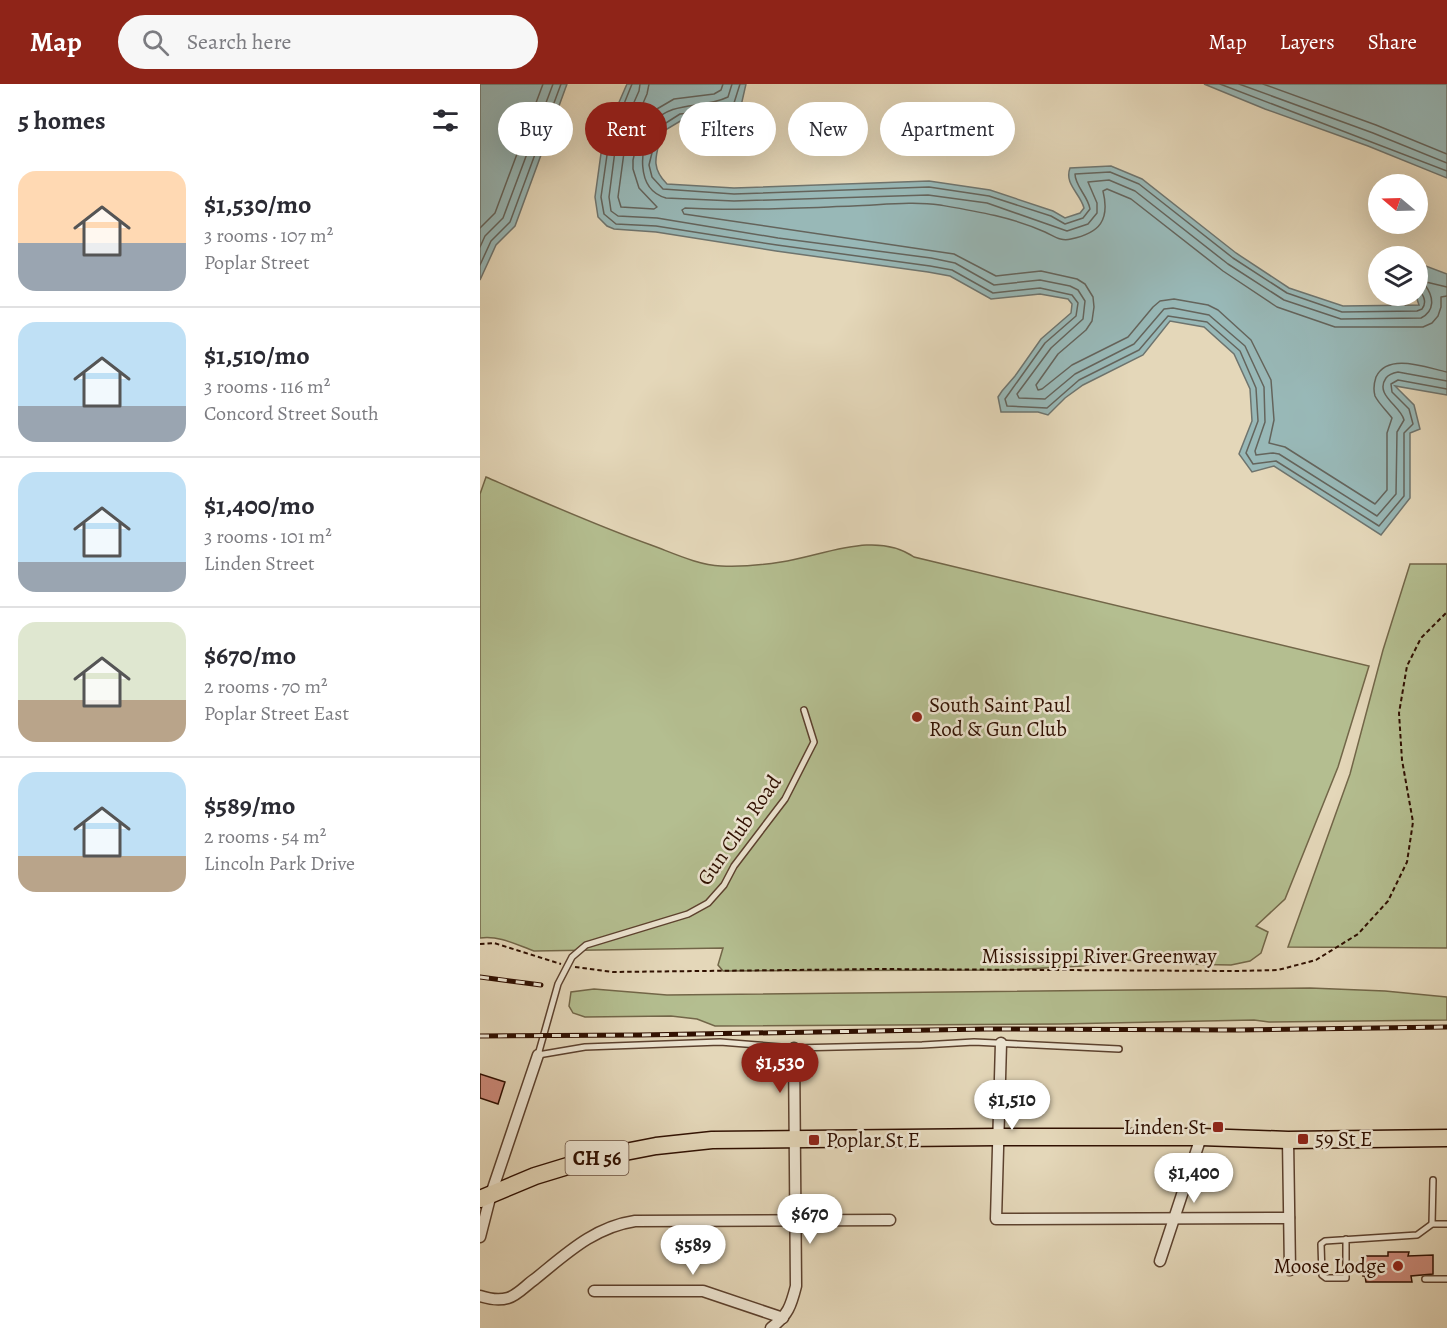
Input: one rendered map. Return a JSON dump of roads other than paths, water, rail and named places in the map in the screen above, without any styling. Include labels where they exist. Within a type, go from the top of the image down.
[{"type":"main road","name":"CH 56","points":[[486,1197],[535,1176],[594,1158],[646,1148],[712,1140],[997,1137],[1201,1137],[1288,1140],[1447,1138]]},
{"type":"street","points":[[1001,1043],[996,1219],[1289,1218]]},
{"type":"street","points":[[771,1328],[783,1318],[791,1306],[796,1286],[794,1048]]},
{"type":"street","points":[[480,1237],[486,1197],[538,1055]]},
{"type":"street","points":[[1161,1261],[1201,1137]]},
{"type":"street","points":[[1288,1140],[1290,1270]]},
{"type":"street","points":[[480,1296],[500,1300],[514,1295],[591,1236],[622,1223],[890,1220]]},
{"type":"street","points":[[594,1291],[703,1291],[783,1318]]},
{"type":"lane","name":"Gun Club Road","points":[[538,1055],[558,984],[572,957],[586,945],[688,914],[708,903],[717,894],[734,866],[785,799],[814,742],[804,710]]},
{"type":"lane","points":[[538,1055],[585,1047],[720,1042],[794,1048],[974,1042],[1119,1048]]},
{"type":"lane","points":[[1432,1224],[1433,1180]]},
{"type":"lane","points":[[1346,1239],[1346,1278],[1326,1278],[1322,1275],[1321,1244],[1325,1241],[1346,1239],[1417,1235],[1432,1224],[1447,1224]]},
{"type":"lane","points":[[1425,1279],[1447,1279]]},
{"type":"water","points":[[480,84],[567,84],[560,102],[498,102],[498,156],[541,156],[515,226],[496,245],[480,280]]},
{"type":"water","points":[[627,84],[746,84],[742,102],[679,102],[679,122],[667,129],[667,102],[619,102]]},
{"type":"water","points":[[1204,84],[1447,84],[1447,178],[1368,146],[1265,109]]},
{"type":"water","points":[[601,156],[657,156],[658,171],[667,184],[734,188],[929,181],[990,190],[1053,211],[1065,218],[1080,213],[1084,208],[1069,179],[1070,168],[1111,166],[1142,179],[1236,253],[1289,288],[1343,306],[1428,306],[1428,267],[1447,274],[1447,395],[1395,386],[1414,405],[1420,429],[1410,433],[1410,498],[1381,535],[1274,466],[1252,472],[1239,454],[1252,421],[1250,389],[1234,354],[1204,327],[1170,321],[1143,355],[1083,385],[1065,398],[1048,415],[1038,412],[1001,412],[998,397],[1041,339],[1071,313],[1072,304],[1068,299],[1040,294],[991,299],[950,276],[656,232],[614,229],[598,217],[595,197]]},
{"type":"railway","points":[[480,977],[541,985]]},
{"type":"railway","points":[[480,1036],[987,1029],[1237,1030],[1447,1027]]},
{"type":"place","name":"South Saint Paul Rod & Gun Club","points":[[917,717]]},
{"type":"place","name":"Linden St","points":[[1218,1127]]},
{"type":"place","name":"59 St E","points":[[1303,1139]]},
{"type":"place","name":"Poplar St E","points":[[814,1140]]},
{"type":"place","name":"Moose Lodge","points":[[1398,1266]]}]
